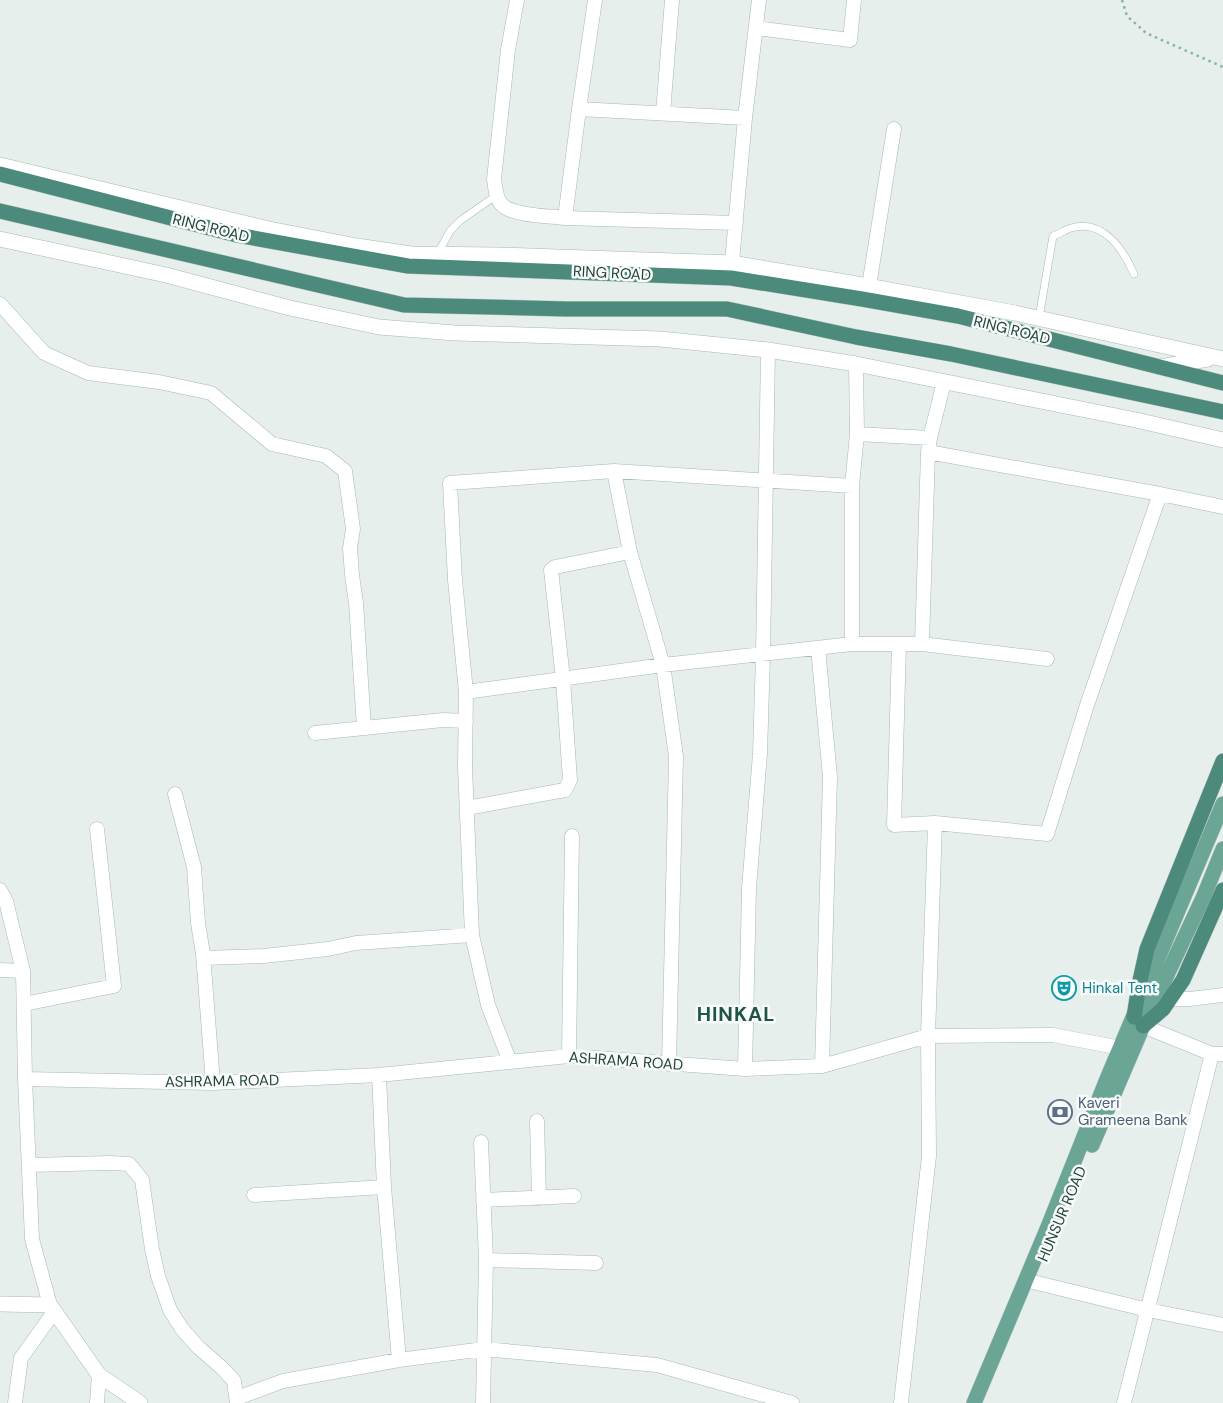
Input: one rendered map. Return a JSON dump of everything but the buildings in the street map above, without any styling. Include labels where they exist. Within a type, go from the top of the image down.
[{"type":"highway","name":"RING ROAD","points":[[0,174],[238,235],[408,266],[732,271],[784,286],[958,316],[1223,383]]},
{"type":"highway","name":"RING ROAD","points":[[0,211],[404,304],[566,309],[727,309],[1223,412]]},
{"type":"highway","points":[[1138,1021],[1139,985],[1147,949],[1223,761]]},
{"type":"highway","points":[[1138,1021],[1167,1004],[1183,980],[1223,890]]},
{"type":"main road","points":[[974,1403],[1167,957],[1223,804]]},
{"type":"main road","points":[[1167,957],[1203,898],[1223,849]]},
{"type":"main road","name":"HUNSUR ROAD","points":[[984,1403],[1126,1051]]},
{"type":"street","points":[[517,0],[508,50],[494,178],[497,195],[502,205],[513,212],[565,218],[736,223]]},
{"type":"street","points":[[565,218],[595,0]]},
{"type":"street","points":[[663,113],[672,0]]},
{"type":"street","points":[[732,271],[745,118],[759,0]]},
{"type":"street","points":[[756,28],[850,40],[854,0]]},
{"type":"street","points":[[579,109],[745,118]]},
{"type":"street","points":[[869,286],[894,130]]},
{"type":"street","points":[[0,165],[269,229],[366,248],[411,254],[498,255],[732,271],[869,286],[1039,319],[1220,358]]},
{"type":"street","points":[[0,239],[166,276],[290,308],[378,327],[455,333],[660,339],[768,350],[856,364],[1136,420],[1223,440]]},
{"type":"street","points":[[0,304],[44,353],[88,373],[158,382],[211,393],[272,444],[326,456],[345,471],[353,529],[351,557],[364,728]]},
{"type":"street","points":[[745,1069],[749,888],[760,754],[768,350]]},
{"type":"street","points":[[1160,367],[1220,358]]},
{"type":"street","points":[[852,644],[852,486],[857,434],[856,364]]},
{"type":"street","points":[[922,644],[929,446],[944,382]]},
{"type":"street","points":[[857,434],[929,446],[1223,508]]},
{"type":"street","points":[[614,471],[630,552],[663,665],[676,756],[669,1064]]},
{"type":"street","points":[[510,1062],[488,1006],[472,935],[467,808],[466,692],[455,580],[450,483],[614,471],[852,486]]},
{"type":"street","points":[[899,644],[894,825],[935,823],[1047,834],[1086,708],[1160,494]]},
{"type":"street","points":[[467,808],[565,790],[570,780],[563,679],[551,570],[555,567],[630,552]]},
{"type":"street","points":[[466,692],[663,665],[852,644],[922,644],[1047,659]]},
{"type":"street","points":[[818,648],[830,777],[822,1066]]},
{"type":"street","points":[[315,733],[443,720],[466,721]]},
{"type":"street","points":[[175,794],[194,867],[197,914],[204,958],[213,1083]]},
{"type":"street","points":[[901,1403],[929,1156],[928,1036],[935,823]]},
{"type":"street","points":[[24,1004],[114,986],[97,829]]},
{"type":"street","points":[[568,1056],[572,836]]},
{"type":"street","points":[[2,896],[23,971],[25,1079],[32,1239],[52,1309],[99,1375],[140,1403]]},
{"type":"street","points":[[204,958],[264,956],[328,949],[356,943],[472,935]]},
{"type":"street","points":[[0,970],[23,971]]},
{"type":"street","points":[[1167,1004],[1223,995]]},
{"type":"street","points":[[1124,1403],[1218,1054],[1138,1021]]},
{"type":"street","name":"ASHRAMA ROAD","points":[[25,1079],[213,1083],[379,1075],[568,1056],[745,1069],[822,1066],[928,1036],[1053,1035],[1126,1051]]},
{"type":"street","points":[[379,1075],[384,1187],[399,1360]]},
{"type":"street","points":[[537,1121],[539,1198]]},
{"type":"street","points":[[481,1142],[486,1260],[483,1403]]},
{"type":"street","points":[[29,1166],[129,1164],[142,1180],[152,1249],[158,1276],[170,1310],[182,1329],[198,1347],[234,1381],[237,1400],[284,1381],[399,1360],[484,1349],[657,1365],[792,1403]]},
{"type":"street","points":[[254,1196],[384,1187]]},
{"type":"street","points":[[483,1200],[574,1196]]},
{"type":"street","points":[[486,1260],[596,1263]]},
{"type":"street","points":[[1033,1282],[1148,1310],[1223,1325]]},
{"type":"street","points":[[0,1304],[52,1309]]},
{"type":"street","points":[[15,1403],[21,1358],[52,1309]]},
{"type":"street","points":[[97,1403],[99,1375]]},
{"type":"lane","points":[[436,255],[450,231],[461,220],[497,195]]},
{"type":"lane","points":[[1039,319],[1053,236],[1072,228],[1084,226],[1103,232],[1114,239],[1134,274]]},
{"type":"path","points":[[1122,0],[1127,16],[1146,33],[1223,67]]},
{"type":"place","name":"Hinkal Tent","points":[[1064,988]]},
{"type":"place","name":"Kaveri Grameena Bank","points":[[1060,1112]]},
{"type":"district","name":"HINKAL","points":[[736,1014]]}]
